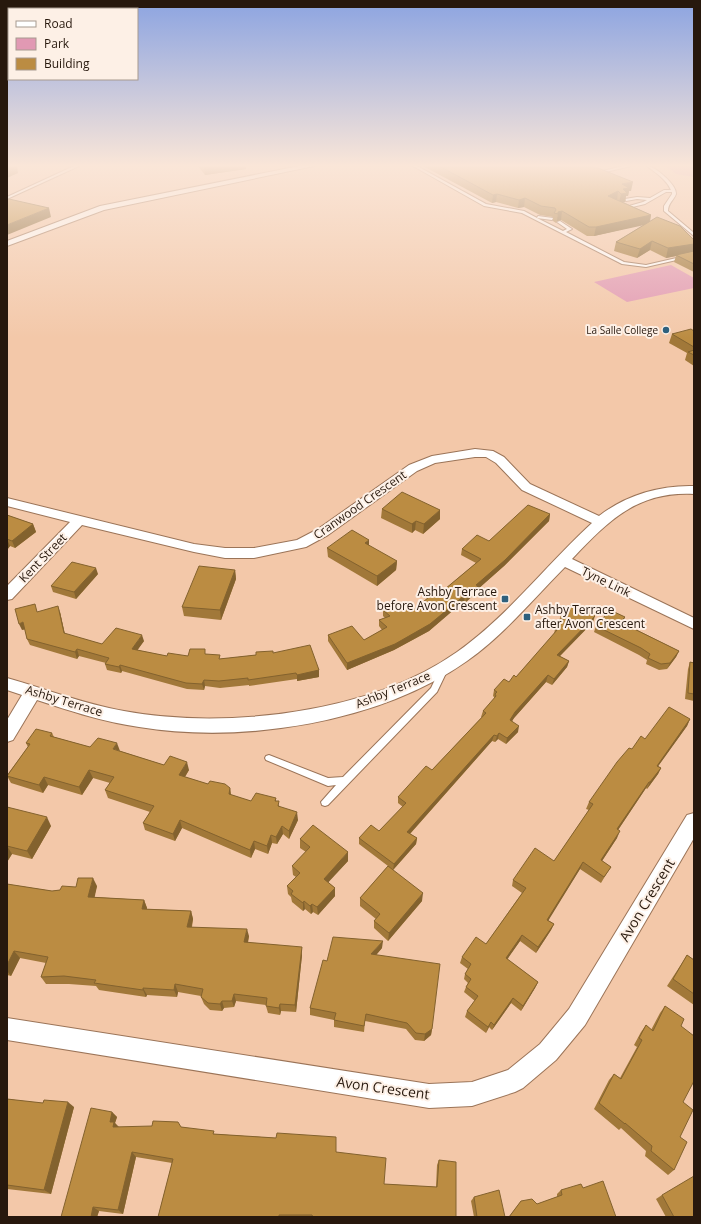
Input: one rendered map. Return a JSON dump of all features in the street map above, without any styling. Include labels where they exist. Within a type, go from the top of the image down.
[{"type":"street","points":[[7,244],[60,223]]},
{"type":"street","name":"Cranwood Crescent","points":[[7,502],[78,521],[194,548],[225,553],[254,553],[279,550],[301,544],[324,532],[413,468],[432,460],[475,453],[489,454],[500,460],[526,487],[601,522]]},
{"type":"street","name":"Ashby Terrace","points":[[7,684],[106,714],[140,721],[208,726],[281,721],[360,704],[404,688],[444,668],[494,630],[601,522],[626,504],[657,492],[694,490]]},
{"type":"street","name":"Kent Street","points":[[7,595],[78,521]]},
{"type":"street","name":"Tyne Link","points":[[562,560],[694,624]]},
{"type":"street","points":[[7,735],[33,692]]},
{"type":"street","name":"Avon Crescent","points":[[7,1029],[429,1096],[472,1094],[515,1080],[548,1052],[577,1017],[694,820]]},
{"type":"lane","points":[[547,223],[623,263],[646,266],[694,255]]},
{"type":"lane","points":[[561,223],[570,229],[564,232]]},
{"type":"lane","points":[[680,223],[694,234]]},
{"type":"lane","points":[[325,802],[434,690],[444,668]]},
{"type":"lane","points":[[269,758],[328,782],[344,781]]},
{"type":"green space","points":[[671,265],[694,278],[694,288],[627,302],[594,282]]},
{"type":"building","points":[[582,223],[614,223],[596,227],[589,227]]},
{"type":"building","points":[[647,223],[673,223],[680,226],[694,240],[694,244],[668,248],[652,241],[640,249],[616,242]]},
{"type":"building","points":[[694,251],[694,264],[676,255]]},
{"type":"building","points":[[691,329],[694,331],[694,347],[672,334]]},
{"type":"building","points":[[694,350],[694,355],[688,352]]},
{"type":"building","points":[[402,492],[440,510],[424,524],[416,521],[412,524],[382,509]]},
{"type":"building","points":[[528,505],[550,514],[505,560],[476,585],[478,586],[467,596],[465,595],[430,624],[395,644],[347,663],[328,635],[352,626],[364,640],[387,627],[379,620],[390,616],[383,610],[399,602],[411,612],[435,592],[439,594],[481,559],[462,549],[477,535],[489,541]]},
{"type":"building","points":[[7,515],[33,524],[12,541],[7,539]]},
{"type":"building","points":[[352,530],[369,540],[365,543],[397,561],[377,576],[327,548]]},
{"type":"building","points":[[72,562],[96,568],[74,592],[51,586]]},
{"type":"building","points":[[199,566],[235,570],[220,610],[182,607]]},
{"type":"building","points":[[35,604],[37,612],[58,606],[64,633],[102,644],[116,628],[142,635],[132,649],[167,656],[168,653],[188,656],[190,649],[205,649],[205,654],[220,655],[219,659],[256,655],[256,652],[273,651],[273,653],[310,645],[319,670],[297,675],[296,673],[248,680],[248,678],[219,681],[204,680],[202,684],[186,683],[120,665],[119,667],[105,664],[109,658],[77,649],[75,652],[27,639],[23,622],[19,624],[15,609]]},
{"type":"building","points":[[572,604],[595,616],[557,655],[569,661],[554,679],[548,675],[515,712],[510,720],[519,726],[507,738],[499,733],[497,736],[494,735],[407,832],[417,838],[394,864],[359,838],[371,825],[379,831],[406,803],[398,797],[426,766],[432,770],[486,713],[483,711],[496,696],[495,694],[497,692],[494,690],[504,679],[509,682],[514,675],[516,677],[557,630],[555,629],[565,617],[561,615]]},
{"type":"building","points":[[610,610],[625,617],[620,622],[679,651],[670,663],[661,664],[648,658],[650,654],[641,648],[596,626]]},
{"type":"building","points":[[690,662],[694,663],[694,694],[688,693]]},
{"type":"building","points":[[669,707],[690,719],[657,766],[661,768],[649,782],[617,829],[620,831],[601,860],[611,867],[604,877],[583,862],[547,920],[554,924],[538,947],[522,935],[506,958],[538,982],[523,1006],[513,998],[494,1025],[491,1022],[488,1027],[467,1011],[478,996],[466,987],[471,979],[465,974],[471,964],[462,957],[476,937],[486,944],[526,888],[513,880],[535,848],[554,861],[593,804],[589,802],[617,762],[629,748],[632,749],[641,736],[645,739]]},
{"type":"building","points":[[36,729],[52,733],[50,736],[90,747],[98,738],[117,743],[113,749],[164,765],[170,756],[187,762],[179,775],[208,784],[210,781],[225,784],[230,788],[229,794],[251,801],[256,793],[276,798],[275,801],[279,801],[278,806],[297,812],[289,831],[282,826],[276,837],[271,835],[267,846],[254,841],[250,850],[180,820],[173,834],[143,823],[154,806],[105,790],[114,777],[89,770],[79,787],[44,777],[39,785],[7,776],[30,744],[26,743]]},
{"type":"building","points":[[7,807],[47,817],[27,851],[7,846]]},
{"type":"building","points":[[313,825],[348,852],[324,879],[335,888],[317,907],[312,904],[310,906],[304,901],[303,903],[291,894],[293,891],[287,886],[300,873],[292,866],[310,847],[300,839]]},
{"type":"building","points":[[388,866],[423,893],[389,933],[374,921],[380,914],[360,898]]},
{"type":"building","points":[[78,878],[93,878],[88,897],[144,900],[142,909],[191,911],[187,927],[247,929],[244,942],[302,947],[295,1005],[280,1004],[279,1008],[266,1006],[267,998],[234,994],[232,1001],[222,1001],[220,1004],[208,1003],[201,997],[203,989],[175,984],[174,990],[143,988],[143,990],[94,983],[96,980],[64,976],[41,977],[48,957],[14,951],[7,965],[7,884],[52,891],[60,890],[62,886],[76,887]]},
{"type":"building","points":[[333,937],[383,941],[371,954],[440,964],[432,1029],[425,1034],[416,1033],[407,1023],[366,1014],[364,1026],[334,1020],[336,1013],[310,1008],[323,960],[327,961]]},
{"type":"building","points":[[687,955],[694,960],[694,994],[673,979]]},
{"type":"building","points":[[665,1006],[684,1019],[681,1026],[694,1036],[694,1081],[683,1102],[693,1110],[680,1137],[687,1142],[674,1170],[651,1151],[652,1146],[599,1103],[614,1074],[621,1079],[642,1040],[639,1038],[646,1025],[653,1031]]},
{"type":"building","points":[[7,1099],[43,1103],[44,1100],[68,1102],[44,1190],[7,1185]]},
{"type":"building","points":[[91,1108],[112,1112],[110,1122],[114,1122],[113,1127],[152,1126],[153,1121],[178,1122],[181,1127],[214,1131],[213,1134],[276,1138],[277,1133],[336,1137],[336,1152],[386,1158],[384,1184],[437,1187],[439,1160],[456,1162],[456,1217],[313,1217],[312,1215],[279,1215],[279,1217],[158,1217],[173,1159],[132,1152],[118,1210],[93,1207],[91,1217],[61,1217]]},
{"type":"building","points":[[694,1176],[694,1217],[674,1217],[662,1195]]},
{"type":"building","points":[[603,1181],[616,1217],[509,1217],[521,1201],[532,1199],[537,1204],[562,1195],[561,1190],[581,1184],[583,1188]]},
{"type":"building","points":[[499,1190],[505,1217],[477,1217],[474,1197]]},
{"type":"place","name":"La Salle College","points":[[666,330]]},
{"type":"place","name":"Ashby Terrace before Avon Crescent","points":[[505,599]]},
{"type":"place","name":"Ashby Terrace after Avon Crescent","points":[[527,617]]}]
